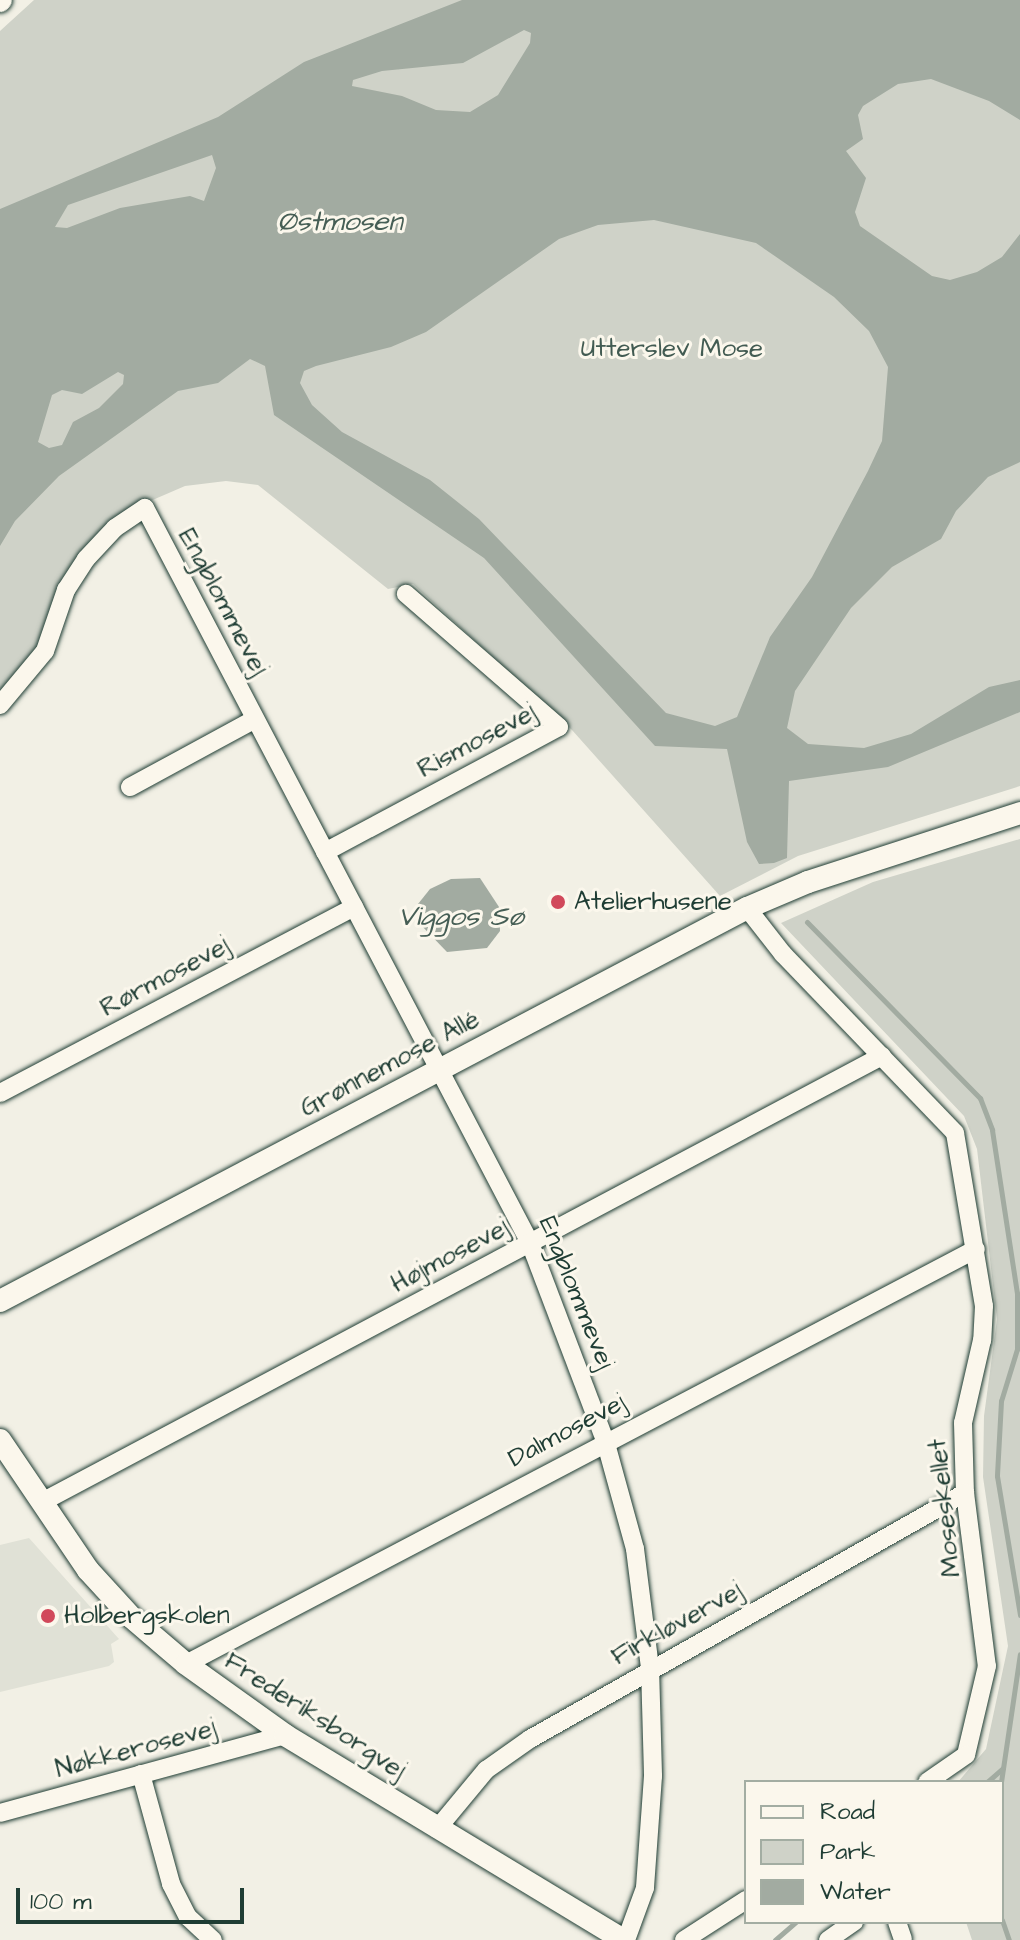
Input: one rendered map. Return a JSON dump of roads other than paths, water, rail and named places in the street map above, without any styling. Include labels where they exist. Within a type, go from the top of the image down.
[{"type":"street","name":"Engblommevej","points":[[0,705],[45,651],[66,590],[86,559],[115,528],[145,508],[530,1243],[605,1440],[635,1549],[650,1667],[653,1776],[645,1888],[624,1940]]},
{"type":"street","name":"Rismosevej","points":[[325,852],[559,727],[406,594]]},
{"type":"street","points":[[130,787],[255,719]]},
{"type":"street","name":"Grønnemose Allé","points":[[0,1301],[747,908],[808,882],[1020,813]]},
{"type":"street","name":"Rørmosevej","points":[[0,1093],[354,907]]},
{"type":"street","name":"Moseskellet","points":[[747,908],[783,954],[955,1133],[984,1306],[982,1340],[963,1423],[965,1493],[987,1666],[966,1755],[930,1780]]},
{"type":"street","name":"Højmosevej","points":[[42,1502],[882,1056]]},
{"type":"street","name":"Dalmosevej","points":[[186,1664],[605,1440],[976,1249]]},
{"type":"street","name":"Frederiksborgvej","points":[[0,1440],[88,1570],[131,1617],[186,1664],[285,1735],[624,1940]]},
{"type":"street","name":"Firkløvervej","points":[[437,1829],[494,1762],[650,1667],[965,1493]]},
{"type":"street","name":"Nøkkerosevej","points":[[0,1813],[285,1735]]},
{"type":"street","points":[[141,1774],[171,1884],[188,1917],[213,1940]]},
{"type":"street","points":[[684,1940],[744,1901]]},
{"type":"street","points":[[828,1940],[851,1924]]},
{"type":"water","name":"Østmosen","points":[[462,0],[1020,0],[1020,120],[989,101],[931,79],[898,84],[863,106],[858,115],[863,139],[846,151],[866,178],[855,212],[860,226],[932,276],[950,280],[977,272],[1002,257],[1020,234],[1020,462],[988,477],[956,511],[941,539],[892,567],[851,608],[795,691],[787,728],[808,744],[864,748],[911,734],[989,687],[1020,680],[1020,712],[888,767],[789,781],[787,858],[759,864],[747,842],[727,749],[655,746],[484,558],[274,415],[265,366],[250,359],[218,383],[178,391],[59,476],[15,521],[0,546],[0,209],[218,117],[304,62]],"holes":[[[524,30],[531,33],[530,43],[498,95],[470,112],[436,110],[402,96],[352,86],[353,80],[382,71],[463,63]],[[212,155],[216,168],[204,201],[190,196],[120,208],[67,228],[55,227],[68,205]],[[654,220],[756,243],[834,297],[869,331],[888,367],[882,441],[868,471],[812,577],[770,637],[737,717],[715,726],[666,713],[479,519],[430,480],[342,432],[312,405],[300,383],[304,371],[316,366],[391,347],[426,332],[559,239],[598,225]],[[118,372],[124,375],[123,384],[99,408],[73,422],[62,445],[49,448],[38,442],[52,395],[62,390],[82,394]]]},
{"type":"water","name":"Viggos Sø","points":[[480,878],[499,907],[500,931],[487,948],[447,952],[419,923],[418,904],[430,889],[451,879]]},
{"type":"waterway","points":[[807,922],[980,1098],[992,1130],[1017,1293],[1017,1349],[1001,1401],[997,1476],[1020,1615]]},
{"type":"waterway","points":[[1001,1780],[1020,1654]]},
{"type":"waterway","points":[[989,1780],[1003,1768]]},
{"type":"waterway","points":[[775,1940],[794,1924]]},
{"type":"waterway","points":[[1003,1924],[1009,1940]]},
{"type":"place","name":"Atelierhusene","points":[[558,902]]},
{"type":"place","name":"Holbergskolen","points":[[48,1616]]},
{"type":"park label","name":"Utterslev Mose","points":[[672,349]]}]
